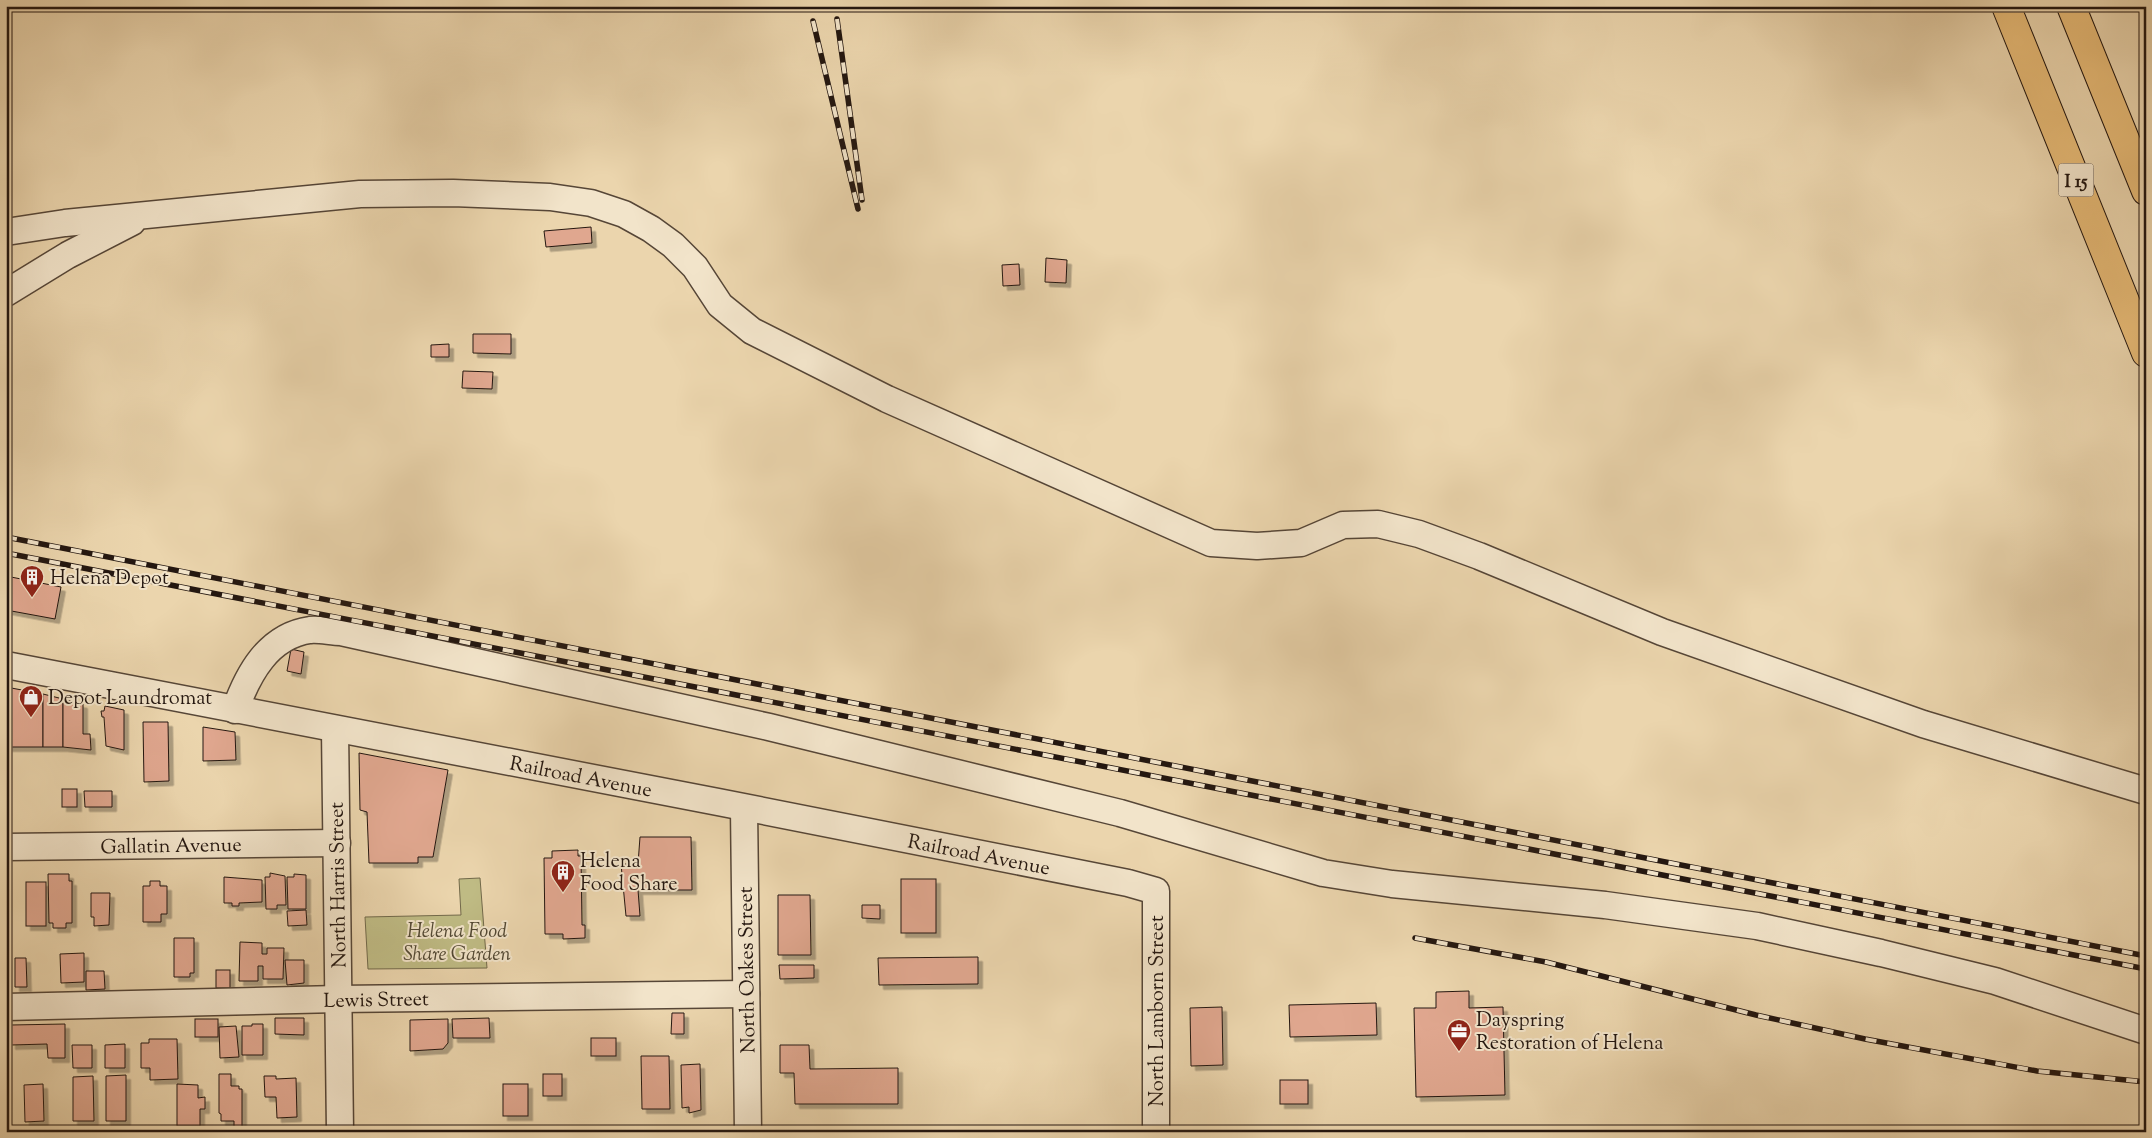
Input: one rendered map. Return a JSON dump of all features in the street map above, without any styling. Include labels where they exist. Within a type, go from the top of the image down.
[{"type":"highway","name":"I 15","points":[[2006,6],[2146,353]]},
{"type":"highway","points":[[2071,6],[2146,191]]},
{"type":"street","points":[[6,232],[146,215],[360,194],[453,193],[550,197],[591,203],[624,214],[651,229],[673,245],[695,267],[720,305],[752,331],[887,398],[1211,544],[1257,546],[1301,543],[1342,525],[1378,524],[1403,530],[1479,556],[1662,632],[1922,724],[2146,791]]},
{"type":"street","points":[[6,293],[68,255],[146,215]]},
{"type":"street","points":[[235,710],[248,675],[260,659],[283,639],[310,630],[341,632],[769,727],[1111,811],[1323,873],[1392,884],[1605,904],[1757,926],[1881,953],[1995,981],[2146,1031]]},
{"type":"street","name":"Railroad Avenue","points":[[6,665],[1128,883],[1156,891]]},
{"type":"street","name":"North Harris Street","points":[[335,729],[340,1132]]},
{"type":"street","name":"North Oakes Street","points":[[744,808],[748,1132]]},
{"type":"street","name":"Gallatin Avenue","points":[[6,847],[336,843]]},
{"type":"street","name":"North Lamborn Street","points":[[1156,891],[1156,1132]]},
{"type":"street","name":"Lewis Street","points":[[6,1007],[338,999],[746,994]]},
{"type":"green space","name":"Helena Food Share Garden","points":[[480,878],[487,968],[368,969],[365,917],[461,915],[459,879]]},
{"type":"building","points":[[591,227],[592,243],[546,247],[544,231]]},
{"type":"building","points":[[1046,258],[1067,260],[1066,283],[1045,282]]},
{"type":"building","points":[[1019,264],[1020,285],[1003,286],[1002,265]]},
{"type":"building","points":[[473,334],[511,334],[511,354],[473,353]]},
{"type":"building","points":[[449,344],[449,357],[431,357],[431,345]]},
{"type":"building","points":[[463,371],[493,372],[492,389],[462,388]]},
{"type":"building","name":"Helena Depot","points":[[6,576],[61,587],[55,619],[6,610]]},
{"type":"building","points":[[291,649],[304,652],[301,674],[287,671]]},
{"type":"building","points":[[6,687],[43,694],[43,747],[6,747]]},
{"type":"building","points":[[43,694],[63,699],[63,747],[43,747]]},
{"type":"building","points":[[63,699],[83,704],[83,734],[90,734],[91,750],[63,747]]},
{"type":"building","points":[[105,706],[124,710],[124,750],[106,746],[104,717],[102,717],[101,711],[104,711]]},
{"type":"building","points":[[143,722],[168,722],[169,781],[144,782]]},
{"type":"building","points":[[203,727],[235,732],[236,760],[203,761]]},
{"type":"building","points":[[359,753],[448,770],[433,857],[418,857],[418,863],[369,863],[367,812],[360,810]]},
{"type":"building","points":[[62,789],[77,789],[77,807],[62,807]]},
{"type":"building","points":[[84,791],[112,791],[112,807],[85,807]]},
{"type":"building","points":[[640,837],[691,837],[692,890],[638,890],[640,916],[626,916],[621,864],[638,864]]},
{"type":"building","name":"Helena Food Share","points":[[578,850],[578,856],[581,856],[582,925],[585,925],[585,938],[563,939],[563,934],[545,934],[544,858],[552,858],[552,851]]},
{"type":"building","points":[[270,873],[285,876],[286,905],[277,905],[277,909],[266,909],[265,877],[270,877]]},
{"type":"building","points":[[48,874],[69,874],[69,881],[72,881],[72,923],[66,923],[66,928],[53,928],[53,923],[49,923]]},
{"type":"building","points":[[294,874],[306,875],[306,909],[288,909],[287,877],[294,877]]},
{"type":"building","points":[[224,877],[262,880],[262,902],[239,903],[239,906],[232,906],[232,903],[224,903]]},
{"type":"building","points":[[901,879],[936,879],[936,933],[901,933]]},
{"type":"building","points":[[150,881],[160,881],[160,886],[167,886],[167,914],[161,914],[161,922],[143,922],[143,886],[150,886]]},
{"type":"building","points":[[26,882],[46,882],[46,926],[26,926]]},
{"type":"building","points":[[91,893],[110,893],[109,925],[94,926],[94,917],[91,917]]},
{"type":"building","points":[[778,895],[810,895],[811,955],[778,955]]},
{"type":"building","points":[[862,905],[880,905],[880,919],[862,918]]},
{"type":"building","points":[[306,910],[307,925],[288,926],[287,911]]},
{"type":"building","points":[[174,938],[194,938],[194,973],[190,973],[190,977],[174,977]]},
{"type":"building","points":[[240,942],[262,943],[262,954],[267,954],[267,948],[284,948],[283,979],[263,979],[263,966],[258,966],[258,981],[239,981]]},
{"type":"building","points":[[84,953],[84,982],[61,983],[60,954]]},
{"type":"building","points":[[978,957],[978,984],[879,985],[878,958]]},
{"type":"building","points":[[15,958],[26,958],[27,987],[15,987]]},
{"type":"building","points":[[285,960],[304,960],[304,983],[287,985]]},
{"type":"building","points":[[779,965],[814,965],[814,978],[780,979]]},
{"type":"building","points":[[216,970],[230,970],[230,988],[216,988]]},
{"type":"building","points":[[86,971],[104,971],[105,989],[86,990]]},
{"type":"building","name":"Dayspring Restoration of Helena","points":[[1469,991],[1469,1008],[1503,1007],[1505,1095],[1416,1097],[1414,1008],[1436,1008],[1436,992]]},
{"type":"building","points":[[1376,1003],[1377,1035],[1290,1037],[1289,1005]]},
{"type":"building","points":[[1222,1007],[1223,1065],[1191,1066],[1190,1008]]},
{"type":"building","points":[[672,1013],[684,1013],[684,1034],[671,1034]]},
{"type":"building","points":[[275,1018],[304,1018],[304,1035],[275,1034]]},
{"type":"building","points":[[489,1018],[490,1038],[453,1038],[452,1019]]},
{"type":"building","points":[[195,1019],[218,1019],[218,1037],[195,1037]]},
{"type":"building","points":[[448,1019],[448,1043],[443,1049],[410,1051],[410,1020]]},
{"type":"building","points":[[65,1024],[65,1058],[48,1058],[47,1044],[11,1045],[11,1025]]},
{"type":"building","points":[[252,1024],[263,1024],[263,1055],[242,1055],[242,1026],[252,1026]]},
{"type":"building","points":[[236,1026],[239,1057],[220,1058],[219,1027]]},
{"type":"building","points":[[591,1038],[616,1038],[616,1056],[591,1056]]},
{"type":"building","points":[[149,1039],[177,1039],[178,1079],[150,1080],[150,1068],[141,1068],[141,1043],[149,1043]]},
{"type":"building","points":[[125,1044],[125,1068],[105,1068],[105,1045]]},
{"type":"building","points":[[72,1045],[92,1045],[92,1068],[73,1068]]},
{"type":"building","points":[[780,1045],[809,1045],[810,1069],[898,1068],[898,1104],[795,1104],[794,1073],[780,1073]]},
{"type":"building","points":[[641,1056],[669,1056],[670,1109],[642,1109]]},
{"type":"building","points":[[700,1064],[701,1110],[689,1113],[689,1107],[682,1108],[681,1065]]},
{"type":"building","points":[[219,1074],[231,1074],[231,1086],[239,1086],[239,1089],[242,1089],[242,1128],[234,1128],[234,1121],[221,1121],[221,1114],[219,1113]]},
{"type":"building","points":[[543,1074],[562,1074],[562,1096],[543,1096]]},
{"type":"building","points":[[126,1075],[126,1121],[106,1121],[106,1076]]},
{"type":"building","points":[[93,1076],[94,1121],[73,1121],[73,1077]]},
{"type":"building","points":[[264,1076],[276,1076],[276,1079],[296,1078],[297,1117],[277,1118],[276,1097],[265,1097]]},
{"type":"building","points":[[1280,1080],[1308,1080],[1308,1104],[1280,1104]]},
{"type":"building","points":[[43,1084],[44,1121],[25,1122],[24,1085]]},
{"type":"building","points":[[177,1084],[198,1085],[198,1098],[205,1097],[205,1109],[200,1109],[200,1126],[177,1126]]},
{"type":"building","points":[[503,1084],[528,1084],[528,1116],[503,1116]]},
{"type":"railway","points":[[837,19],[862,200]]},
{"type":"railway","points":[[813,21],[858,209]]},
{"type":"railway","points":[[6,537],[2146,956]]},
{"type":"railway","points":[[6,553],[2146,969]]},
{"type":"railway","points":[[1415,938],[1546,962],[1756,1015],[1865,1039],[2037,1071],[2146,1082]]},
{"type":"place","name":"Helena Depot","points":[[32,598]]},
{"type":"place","name":"Depot Laundromat","points":[[31,718]]},
{"type":"place","name":"Helena Food Share","points":[[563,893]]},
{"type":"place","name":"Dayspring Restoration of Helena","points":[[1459,1052]]}]
